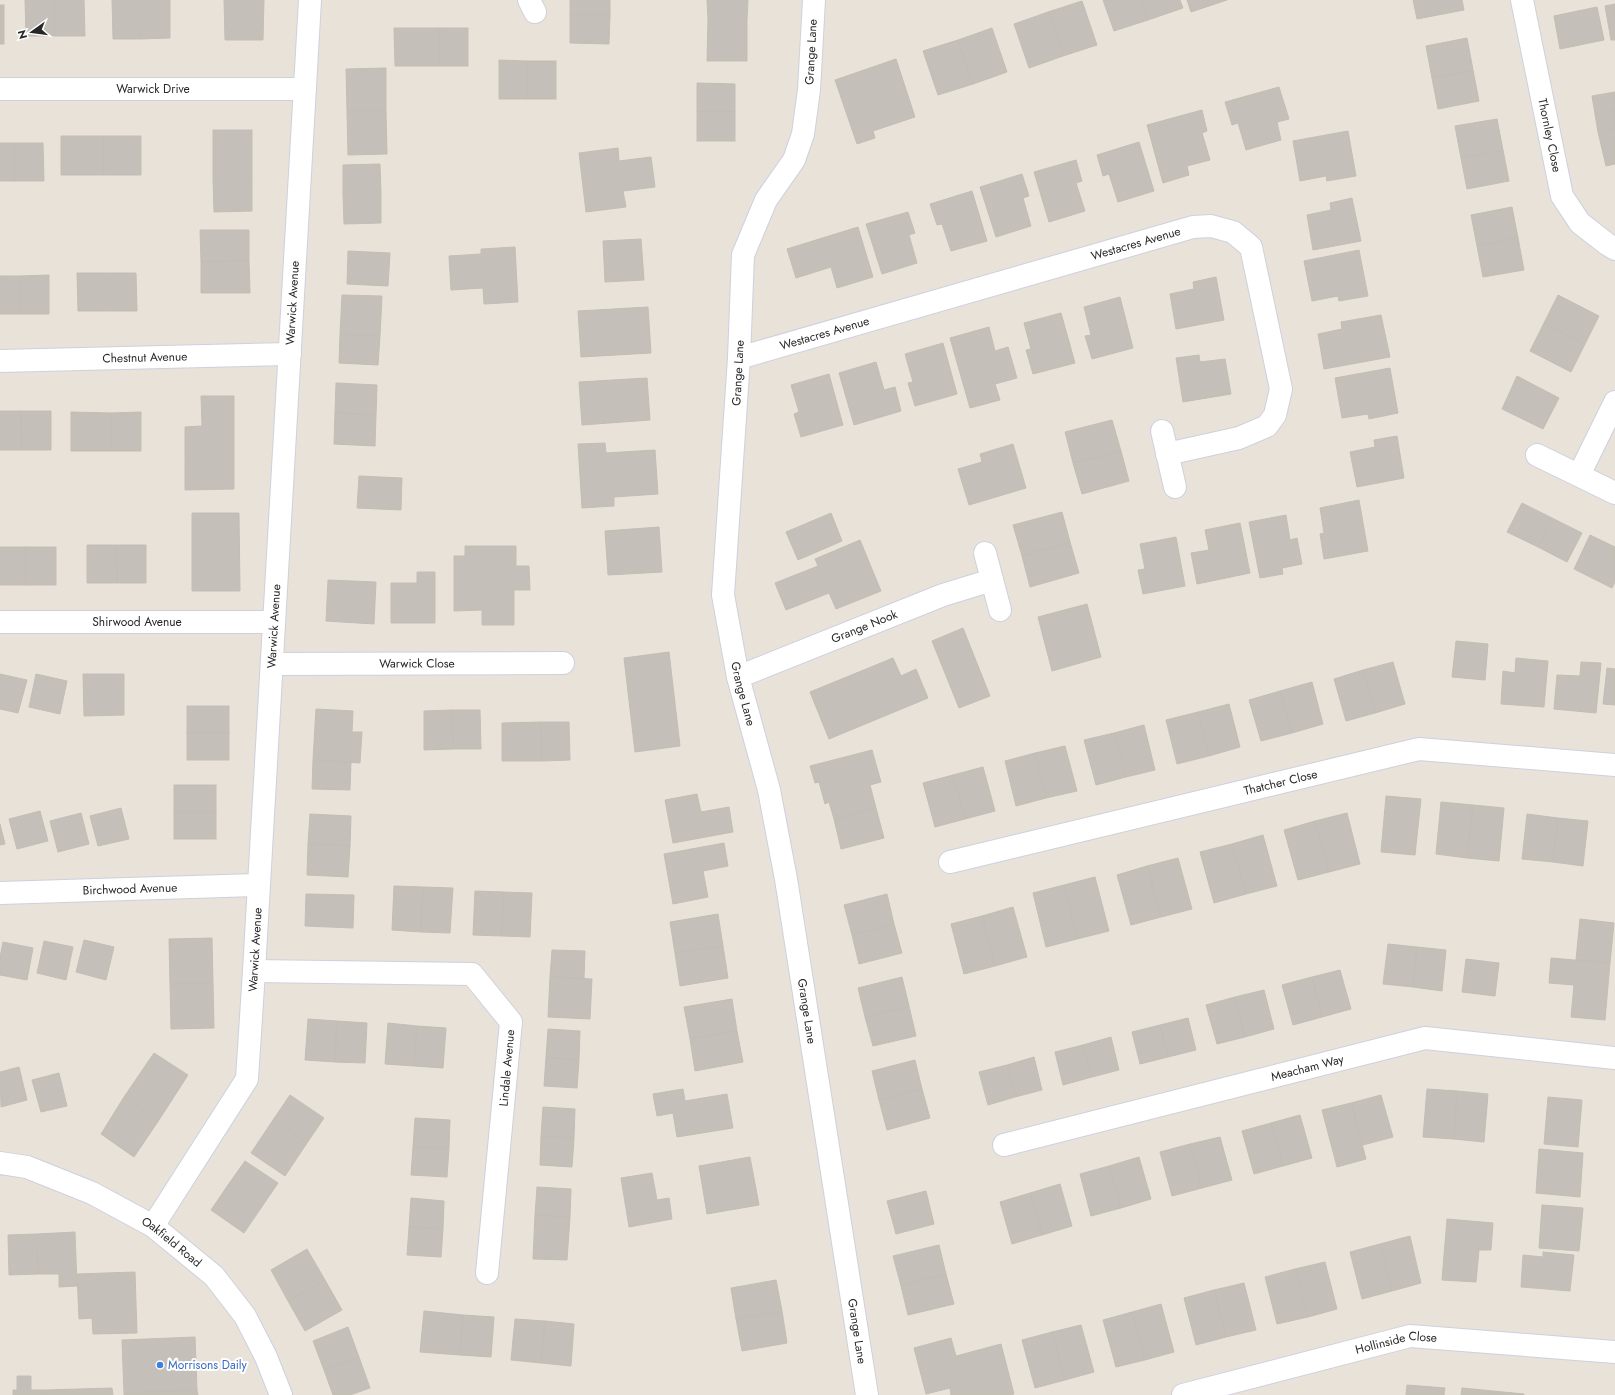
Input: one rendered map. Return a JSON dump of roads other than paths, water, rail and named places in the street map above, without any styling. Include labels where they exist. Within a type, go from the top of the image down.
[{"type":"street","name":"Warwick Avenue","points":[[153,1226],[246,1079],[254,971],[310,0]]},
{"type":"street","name":"Grange Lane","points":[[814,0],[809,90],[803,134],[794,160],[766,200],[743,255],[739,358],[722,595],[738,677],[769,790],[786,879],[867,1395]]},
{"type":"street","name":"Thornley Close","points":[[1522,0],[1562,196],[1580,223],[1615,249]]},
{"type":"street","name":"Warwick Drive","points":[[0,89],[305,89]]},
{"type":"street","name":"Westacres Avenue","points":[[739,358],[1193,227],[1211,226],[1233,232],[1251,247],[1282,389],[1275,415],[1267,426],[1238,438],[1167,454]]},
{"type":"street","name":"Chestnut Avenue","points":[[0,361],[290,354]]},
{"type":"street","points":[[1579,476],[1615,402]]},
{"type":"street","points":[[1162,431],[1175,487]]},
{"type":"street","points":[[1537,455],[1615,494]]},
{"type":"street","points":[[985,553],[1000,610]]},
{"type":"street","name":"Grange Nook","points":[[738,677],[943,595],[992,580]]},
{"type":"street","name":"Shirwood Avenue","points":[[0,622],[274,622]]},
{"type":"street","name":"Warwick Close","points":[[272,664],[563,663]]},
{"type":"street","name":"Thatcher Close","points":[[950,862],[1419,749],[1615,765]]},
{"type":"street","name":"Birchwood Avenue","points":[[0,893],[259,884]]},
{"type":"street","name":"Lindale Avenue","points":[[254,971],[472,974],[511,1022],[487,1274]]},
{"type":"street","name":"Meacham Way","points":[[1004,1145],[1425,1038],[1615,1058]]},
{"type":"street","name":"Oakfield Road","points":[[0,1163],[27,1167],[92,1193],[153,1226],[214,1276],[245,1316],[266,1357],[281,1395]]},
{"type":"street","name":"Hollinside Close","points":[[1183,1395],[1410,1336],[1615,1352]]},
{"type":"place","name":"Morrisons Daily","points":[[160,1365]]}]
